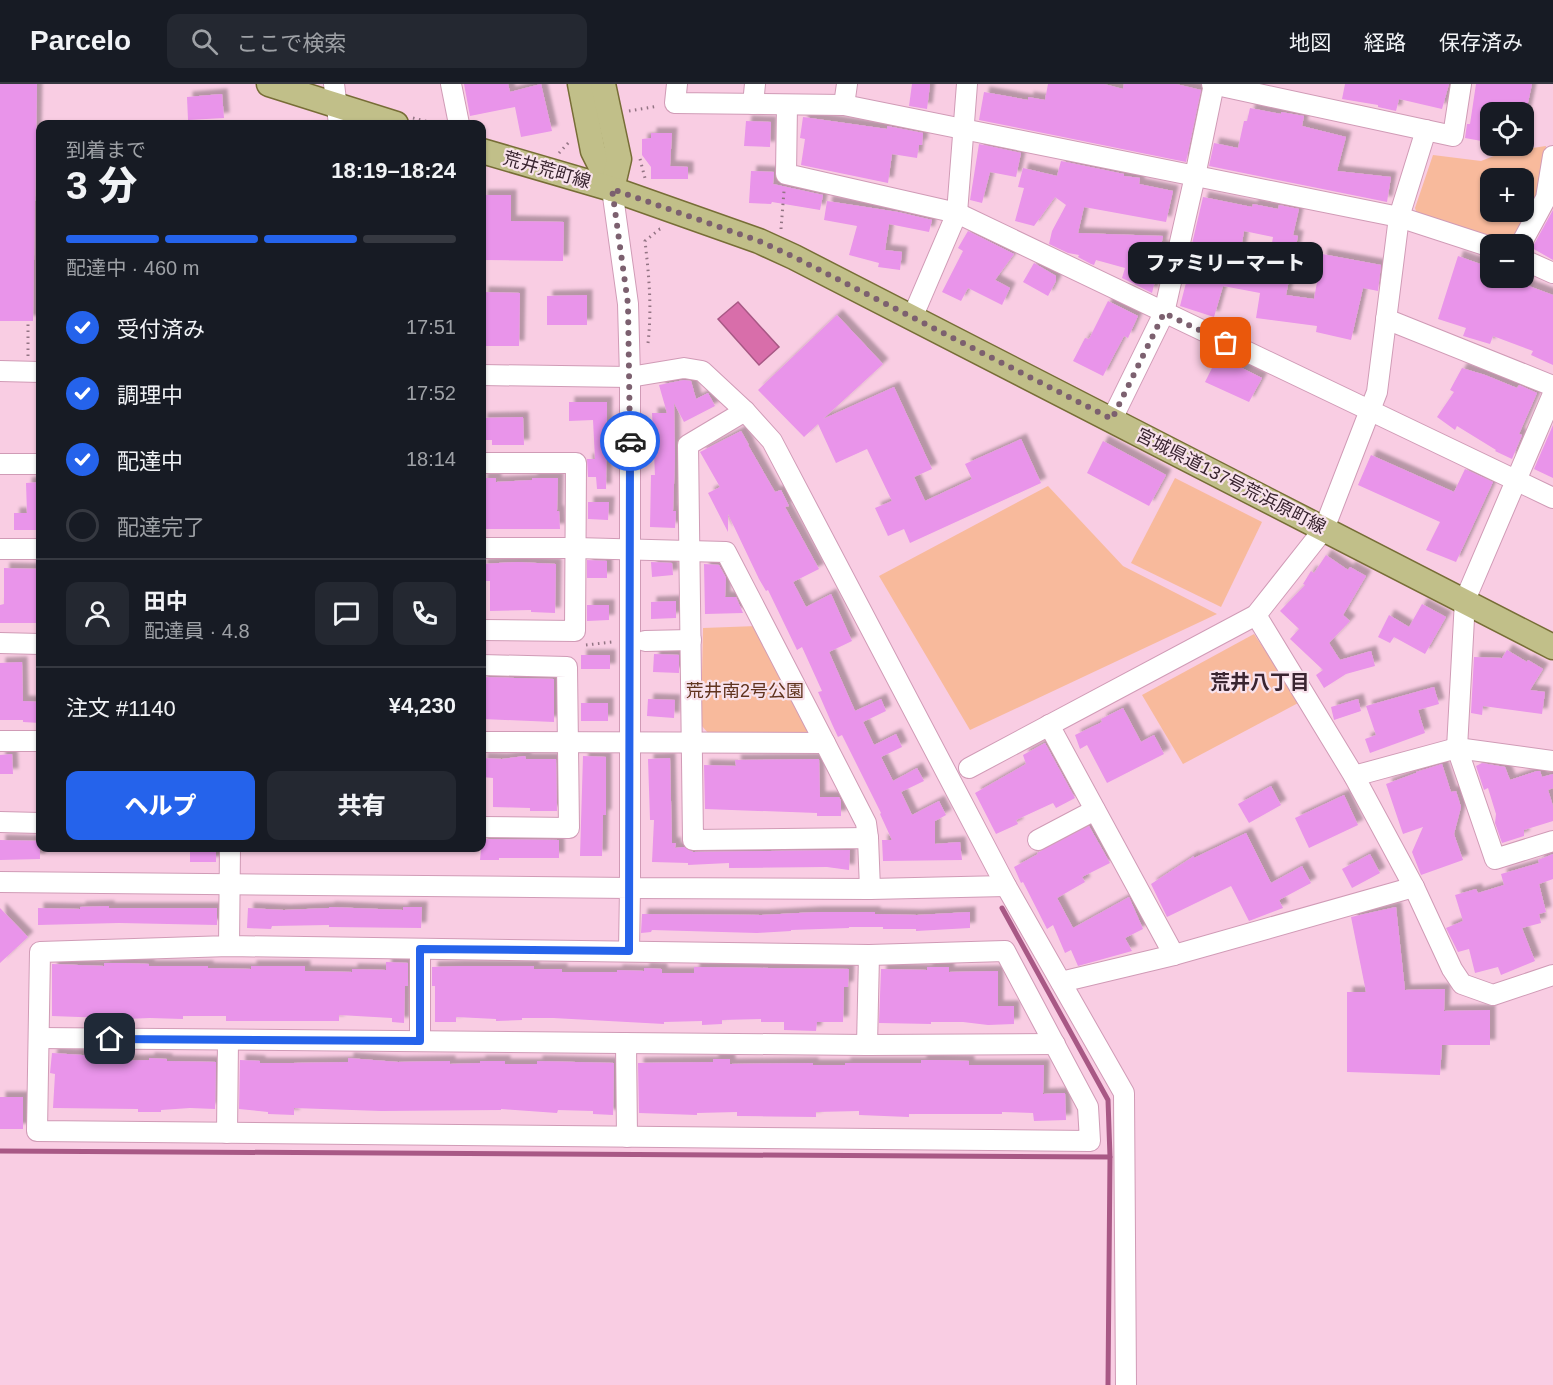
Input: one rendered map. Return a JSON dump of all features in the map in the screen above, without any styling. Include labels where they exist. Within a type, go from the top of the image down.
[{"type":"main road","points":[[269,84],[384,120]]},
{"type":"main road","points":[[580,84],[593,151],[612,189]]},
{"type":"main road","points":[[603,84],[620,159],[612,189]]},
{"type":"main road","name":"荒井荒町線","points":[[486,152],[612,189]]},
{"type":"main road","name":"宮城県道137号荒浜原町線","points":[[612,189],[759,241],[1112,419],[1553,646]]},
{"type":"street","points":[[451,84],[458,120]]},
{"type":"street","points":[[753,104],[756,84]]},
{"type":"street","points":[[843,105],[847,84]]},
{"type":"street","points":[[912,318],[957,213],[967,84]]},
{"type":"street","points":[[1112,419],[1164,313],[1196,176],[1213,84],[1453,136],[1461,84]]},
{"type":"street","points":[[676,94],[753,104],[843,105],[1399,217],[1480,243]]},
{"type":"street","points":[[787,105],[786,174],[957,213],[1553,498]]},
{"type":"street","points":[[969,768],[1256,615],[1324,529],[1377,392],[1399,217],[1426,130]]},
{"type":"street","points":[[1526,234],[1546,198],[1553,156]]},
{"type":"street","points":[[612,189],[628,304],[630,377],[629,951]]},
{"type":"street","points":[[1534,264],[1553,273]]},
{"type":"street","points":[[1386,319],[1553,386]]},
{"type":"street","points":[[0,371],[34,365]]},
{"type":"street","points":[[486,375],[630,377],[684,369],[702,371],[746,411],[772,441],[1006,886],[1124,1093],[1126,1385]]},
{"type":"street","points":[[1553,394],[1465,600],[1457,748],[1495,859],[1553,841]]},
{"type":"street","points":[[746,411],[688,445],[693,840],[868,838]]},
{"type":"street","points":[[486,463],[576,463],[575,631],[486,630]]},
{"type":"street","points":[[0,464],[36,464]]},
{"type":"street","points":[[486,548],[726,552],[866,823],[870,889]]},
{"type":"street","points":[[0,549],[36,549]]},
{"type":"street","points":[[1256,615],[1354,776],[1414,887],[1452,969],[1462,984],[1493,996],[1553,975]]},
{"type":"street","points":[[645,642],[691,640]]},
{"type":"street","points":[[0,643],[36,644]]},
{"type":"street","points":[[486,665],[567,667],[569,828],[486,827]]},
{"type":"street","points":[[1049,725],[1174,955]]},
{"type":"street","points":[[0,741],[36,741]]},
{"type":"street","points":[[486,742],[825,743]]},
{"type":"street","points":[[1354,776],[1457,748],[1553,761]]},
{"type":"street","points":[[1038,840],[1095,810]]},
{"type":"street","points":[[0,822],[36,823]]},
{"type":"street","points":[[229,946],[230,852]]},
{"type":"street","points":[[0,882],[870,889],[1006,886]]},
{"type":"street","points":[[1061,982],[1174,955],[1414,887]]},
{"type":"street","points":[[229,946],[420,949],[869,955],[1005,951],[1088,1107],[1090,1141],[38,1131],[40,952],[229,946]]},
{"type":"street","points":[[420,949],[420,1041]]},
{"type":"street","points":[[867,1045],[869,955]]},
{"type":"street","points":[[39,1038],[867,1045],[1055,1044]]},
{"type":"street","points":[[227,1133],[228,1040]]},
{"type":"street","points":[[626,1043],[627,1137]]},
{"type":"path","points":[[629,111],[676,94]]},
{"type":"path","points":[[627,102],[632,121]]},
{"type":"path","points":[[557,156],[574,137]]},
{"type":"path","points":[[639,154],[646,182],[656,185]]},
{"type":"path","points":[[775,232],[780,234],[786,174]]},
{"type":"path","points":[[647,351],[651,317],[651,287],[645,241],[660,229],[668,231]]},
{"type":"path","points":[[28,322],[34,365]]},
{"type":"green space","points":[[1546,146],[1541,190],[1534,204],[1534,168],[1480,168],[1480,222],[1525,222],[1519,234],[1480,234],[1480,237],[1418,217],[1415,208],[1433,155],[1481,161],[1494,156],[1534,156],[1534,148]]},
{"type":"green space","points":[[1175,478],[1262,522],[1221,607],[1131,563]]},
{"type":"green space","points":[[1048,486],[1123,566],[1217,614],[970,730],[879,576]]},
{"type":"green space","name":"荒井南2号公園","points":[[757,626],[812,726],[808,733],[709,734],[701,725],[703,628]]},
{"type":"green space","points":[[1254,634],[1300,702],[1183,764],[1142,695]]},
{"type":"shaded area","points":[[738,302],[779,347],[759,365],[718,319]]},
{"type":"building","points":[[0,84],[37,84],[33,321],[0,321]]},
{"type":"building","points":[[464,84],[508,84],[510,92],[541,84],[552,131],[521,137],[515,107],[470,116]]},
{"type":"building","points":[[912,84],[930,84],[927,109],[909,106]]},
{"type":"building","points":[[1048,84],[1104,84],[1123,89],[1124,84],[1176,84],[1201,90],[1186,162],[979,120],[984,92],[1028,100],[1028,97],[1045,100]]},
{"type":"building","points":[[1345,84],[1449,84],[1442,109],[1399,99],[1396,111],[1378,107],[1378,105],[1342,99]]},
{"type":"building","points":[[1476,84],[1532,84],[1528,102],[1480,102],[1480,141],[1465,138],[1467,124],[1470,124]]},
{"type":"building","points":[[222,94],[224,118],[188,120],[187,97]]},
{"type":"building","points":[[1250,108],[1304,116],[1302,126],[1346,137],[1337,171],[1391,177],[1387,202],[1209,166],[1214,143],[1238,148],[1244,121],[1247,121]]},
{"type":"building","points":[[803,117],[887,129],[887,126],[923,133],[922,145],[919,145],[917,158],[892,154],[888,183],[801,165],[805,139],[800,138]]},
{"type":"building","points":[[746,121],[771,122],[770,147],[744,146]]},
{"type":"building","points":[[651,133],[672,133],[670,166],[688,167],[688,179],[651,179],[651,167],[642,155],[642,139],[651,138]]},
{"type":"building","points":[[979,144],[1021,153],[1016,177],[990,172],[982,203],[970,200]]},
{"type":"building","points":[[1061,161],[1140,178],[1139,184],[1173,191],[1166,222],[1084,207],[1078,233],[1163,236],[1161,246],[1167,247],[1161,274],[1157,273],[1152,293],[1122,278],[1125,268],[1096,260],[1094,265],[1078,257],[1079,255],[1068,253],[1049,244],[1052,231],[1066,205],[1055,197],[1034,226],[1015,221],[1024,188],[1018,187],[1023,168],[1057,176]]},
{"type":"building","points":[[751,171],[774,172],[773,184],[823,195],[820,210],[772,202],[771,204],[749,203]]},
{"type":"building","points":[[486,195],[511,195],[511,221],[564,222],[563,261],[486,260]]},
{"type":"building","points":[[1203,197],[1252,207],[1253,204],[1278,209],[1279,205],[1299,209],[1293,235],[1298,236],[1286,295],[1314,299],[1322,254],[1381,265],[1378,291],[1363,288],[1351,340],[1316,332],[1317,326],[1256,318],[1260,293],[1223,286],[1214,317],[1180,306],[1187,279],[1184,278]],"holes":[[[1244,231],[1273,237],[1267,273],[1238,267]]]},
{"type":"building","points":[[827,201],[898,212],[932,220],[929,232],[889,224],[885,250],[902,252],[900,270],[878,267],[879,263],[849,255],[857,226],[824,220]]},
{"type":"building","points":[[1553,210],[1553,260],[1534,249],[1534,244]]},
{"type":"building","points":[[968,231],[1014,254],[995,280],[1010,288],[1002,305],[968,288],[961,301],[942,292],[963,251],[958,248]]},
{"type":"building","points":[[1458,256],[1480,264],[1480,288],[1534,288],[1553,295],[1553,365],[1531,355],[1533,351],[1493,336],[1490,344],[1463,336],[1466,328],[1438,319]]},
{"type":"building","points":[[1034,263],[1056,276],[1056,281],[1048,296],[1023,282]]},
{"type":"building","points":[[486,292],[520,293],[519,346],[486,346]]},
{"type":"building","points":[[587,295],[587,325],[547,325],[547,296]]},
{"type":"building","points":[[1108,301],[1138,316],[1128,338],[1124,336],[1103,376],[1073,361],[1085,338],[1089,339]]},
{"type":"building","points":[[837,315],[883,364],[823,419],[894,387],[932,469],[914,477],[925,501],[972,479],[965,464],[1021,439],[1041,483],[910,543],[904,529],[888,536],[875,508],[892,501],[867,449],[836,463],[818,424],[804,437],[758,390]]},
{"type":"building","points":[[1218,356],[1262,378],[1249,402],[1205,382]]},
{"type":"building","points":[[1462,368],[1517,388],[1519,385],[1537,393],[1519,434],[1522,435],[1512,459],[1495,451],[1457,426],[1455,430],[1437,417],[1454,392],[1450,390]]},
{"type":"building","points":[[684,380],[691,381],[696,399],[708,393],[715,406],[684,422],[674,403],[673,511],[676,511],[675,528],[650,527],[651,475],[655,475],[652,413],[667,413],[659,385]]},
{"type":"building","points":[[569,402],[607,402],[606,489],[597,489],[596,477],[588,477],[587,459],[595,459],[593,420],[569,421]]},
{"type":"building","points":[[523,417],[524,445],[492,445],[492,440],[486,440],[486,418]]},
{"type":"building","points":[[1553,425],[1553,478],[1534,469]]},
{"type":"building","points":[[741,431],[775,492],[781,490],[789,506],[785,507],[819,569],[793,582],[806,607],[831,594],[852,641],[829,652],[855,711],[881,699],[886,711],[863,722],[874,745],[896,734],[902,747],[881,757],[893,781],[917,768],[924,781],[901,792],[912,815],[939,801],[946,815],[935,821],[935,844],[960,842],[962,860],[883,861],[882,840],[892,840],[881,813],[842,735],[838,737],[818,692],[822,691],[802,647],[797,650],[728,514],[728,532],[708,493],[720,487],[700,452]]},
{"type":"building","points":[[1103,441],[1166,475],[1149,506],[1087,473]]},
{"type":"building","points":[[1371,455],[1454,492],[1465,469],[1493,482],[1456,562],[1426,550],[1440,522],[1358,485]]},
{"type":"building","points":[[486,478],[496,478],[496,482],[558,478],[557,511],[559,511],[560,529],[486,529]]},
{"type":"building","points":[[36,482],[36,530],[14,530],[14,513],[27,513],[26,483]]},
{"type":"building","points":[[588,502],[609,502],[608,520],[588,519]]},
{"type":"building","points":[[1326,555],[1348,570],[1350,567],[1366,576],[1343,615],[1350,621],[1329,643],[1340,660],[1371,651],[1375,666],[1346,674],[1324,688],[1316,675],[1323,670],[1290,639],[1299,629],[1280,611],[1305,585],[1303,584],[1311,571],[1314,573]]},
{"type":"building","points":[[587,560],[607,561],[607,578],[587,578]]},
{"type":"building","points":[[517,562],[556,564],[555,613],[531,612],[531,610],[490,611],[490,581],[486,581],[486,564]]},
{"type":"building","points":[[651,562],[672,563],[673,575],[652,577]]},
{"type":"building","points":[[704,564],[719,565],[726,578],[725,597],[736,597],[743,613],[705,614]]},
{"type":"building","points":[[4,568],[36,569],[36,623],[0,623],[0,605],[4,604]]},
{"type":"building","points":[[676,601],[676,618],[651,619],[651,602]]},
{"type":"building","points":[[1422,604],[1446,617],[1425,654],[1394,637],[1390,643],[1378,637],[1389,615],[1409,627]]},
{"type":"building","points":[[587,605],[609,605],[609,620],[587,621]]},
{"type":"building","points":[[1507,650],[1543,669],[1530,690],[1545,692],[1542,714],[1483,706],[1482,715],[1471,713],[1474,657],[1502,658]]},
{"type":"building","points":[[654,654],[679,655],[679,673],[653,672]]},
{"type":"building","points":[[581,655],[610,655],[610,669],[581,669]]},
{"type":"building","points":[[22,662],[23,701],[36,702],[36,723],[0,720],[0,663]]},
{"type":"building","points":[[486,677],[554,679],[554,722],[486,719]]},
{"type":"building","points":[[1434,687],[1439,704],[1418,710],[1425,733],[1370,753],[1365,739],[1376,735],[1366,706]]},
{"type":"building","points":[[648,699],[675,700],[674,718],[647,716]]},
{"type":"building","points":[[1358,699],[1361,711],[1334,720],[1331,707]]},
{"type":"building","points":[[581,703],[608,703],[608,721],[581,721]]},
{"type":"building","points":[[1123,708],[1141,742],[1154,735],[1164,754],[1107,783],[1087,745],[1080,749],[1075,735],[1102,722],[1101,719]]},
{"type":"building","points":[[1045,743],[1075,798],[1056,808],[1053,803],[1016,820],[1018,824],[996,834],[975,793],[1026,764],[1023,755]]},
{"type":"building","points":[[12,754],[13,774],[0,774],[0,755]]},
{"type":"building","points":[[525,756],[526,759],[556,759],[557,811],[493,807],[493,778],[486,777],[486,758]]},
{"type":"building","points":[[583,756],[606,757],[606,815],[603,815],[602,856],[580,856]]},
{"type":"building","points":[[670,758],[672,843],[676,843],[675,848],[684,847],[693,852],[850,850],[849,870],[827,867],[729,868],[729,863],[688,865],[688,863],[652,862],[654,820],[650,820],[648,759]]},
{"type":"building","points":[[819,759],[820,797],[839,797],[841,816],[705,809],[704,765],[736,766],[735,760]]},
{"type":"building","points":[[1482,763],[1505,767],[1510,780],[1537,771],[1540,771],[1542,777],[1553,774],[1553,788],[1548,790],[1553,806],[1553,821],[1524,830],[1524,836],[1502,843],[1495,823],[1496,814],[1488,788],[1484,790],[1476,766]]},
{"type":"building","points":[[1442,764],[1451,792],[1456,791],[1461,807],[1454,834],[1463,860],[1421,875],[1412,852],[1423,827],[1403,834],[1386,784]]},
{"type":"building","points":[[1271,786],[1281,805],[1249,823],[1238,804]]},
{"type":"building","points":[[1344,795],[1358,825],[1309,848],[1295,818]]},
{"type":"building","points":[[1089,826],[1110,863],[1082,877],[1085,882],[1057,898],[1073,928],[1129,897],[1143,929],[1125,938],[1132,951],[1078,966],[1071,950],[1065,953],[1053,925],[1047,929],[1014,867]]},
{"type":"building","points":[[1246,833],[1271,883],[1302,866],[1311,883],[1279,900],[1283,908],[1249,921],[1231,886],[1167,917],[1151,884],[1194,856],[1194,858]]},
{"type":"building","points":[[486,839],[559,840],[559,858],[480,860],[481,852],[486,852]]},
{"type":"building","points":[[0,840],[36,841],[36,852],[40,852],[40,859],[0,860]]},
{"type":"building","points":[[190,852],[216,852],[216,862],[190,862]]},
{"type":"building","points":[[1370,854],[1380,873],[1352,888],[1342,869]]},
{"type":"building","points":[[1553,854],[1553,879],[1539,884],[1546,912],[1539,914],[1541,923],[1522,928],[1535,961],[1501,975],[1498,967],[1475,973],[1469,949],[1458,952],[1446,928],[1463,921],[1455,895],[1476,889],[1478,893],[1504,885],[1501,874],[1539,863],[1538,860]]},
{"type":"building","points":[[109,906],[109,908],[217,908],[217,925],[119,923],[38,925],[38,908],[80,909],[80,907]]},
{"type":"building","points":[[329,907],[403,910],[403,907],[422,907],[421,928],[329,927],[329,925],[272,926],[271,929],[247,928],[248,908],[284,910]]},
{"type":"building","points":[[1396,907],[1405,990],[1445,989],[1444,1011],[1490,1010],[1490,1045],[1442,1045],[1440,1075],[1347,1072],[1347,992],[1366,992],[1351,917]]},
{"type":"building","points":[[0,908],[28,937],[0,963]]},
{"type":"building","points":[[817,912],[917,915],[970,912],[970,928],[916,931],[916,929],[883,929],[883,927],[849,927],[757,933],[652,930],[641,933],[642,914],[762,915]]},
{"type":"building","points":[[386,962],[408,963],[404,1023],[392,1022],[392,1018],[339,1015],[339,1021],[226,1021],[226,1016],[183,1016],[183,1019],[125,1019],[125,1022],[106,1021],[106,1018],[52,1016],[52,964],[104,966],[104,963],[123,963],[251,969],[251,966],[305,966],[305,971],[352,972],[352,969],[386,970]]},
{"type":"building","points":[[534,966],[534,969],[562,969],[562,972],[644,971],[644,968],[662,969],[662,973],[694,973],[694,967],[849,969],[848,987],[844,987],[843,1022],[817,1022],[816,1031],[784,1030],[784,1022],[761,1022],[761,1019],[722,1020],[722,1024],[702,1025],[702,1021],[664,1022],[664,1024],[553,1018],[496,1021],[496,1019],[456,1017],[456,1022],[435,1022],[435,986],[432,986],[432,967]]},
{"type":"building","points":[[927,967],[949,967],[949,972],[998,971],[998,1006],[1014,1006],[1014,1024],[879,1023],[881,969],[927,970]]},
{"type":"building","points":[[52,1053],[97,1056],[97,1061],[149,1060],[149,1058],[167,1059],[167,1061],[216,1062],[215,1109],[190,1108],[138,1112],[138,1109],[53,1108],[55,1074],[50,1073]]},
{"type":"building","points":[[348,1058],[398,1062],[450,1061],[450,1064],[480,1063],[480,1061],[505,1061],[505,1064],[537,1064],[537,1061],[614,1063],[613,1115],[593,1114],[593,1111],[558,1110],[557,1113],[501,1109],[381,1111],[294,1108],[294,1115],[268,1114],[268,1112],[239,1109],[240,1060],[260,1061],[260,1063],[348,1062]]},
{"type":"building","points":[[713,1059],[730,1059],[730,1064],[845,1065],[845,1063],[921,1063],[921,1060],[938,1060],[969,1061],[969,1065],[1044,1065],[1043,1094],[1065,1093],[1066,1120],[1034,1121],[1033,1113],[1002,1112],[1002,1114],[909,1114],[909,1117],[859,1115],[859,1111],[816,1112],[816,1117],[737,1116],[737,1112],[697,1113],[697,1115],[639,1113],[638,1063],[713,1062]]},
{"type":"building","points":[[0,1097],[23,1097],[23,1129],[0,1129]]},
{"type":"waterway","points":[[1002,908],[1108,1100],[1110,1157],[1108,1385]]},
{"type":"waterway","points":[[0,1151],[1110,1157]]},
{"type":"way so far","points":[[630,441],[628,304],[612,189],[759,241],[794,257],[1112,419],[1164,313],[1226,343]]},
{"type":"place","name":"ファミリーマート","points":[[1226,343]]},
{"type":"district","name":"荒井八丁目","points":[[1260,682]]},
{"type":"route","points":[[110,1039],[420,1041],[420,949],[629,951],[630,441]]}]
